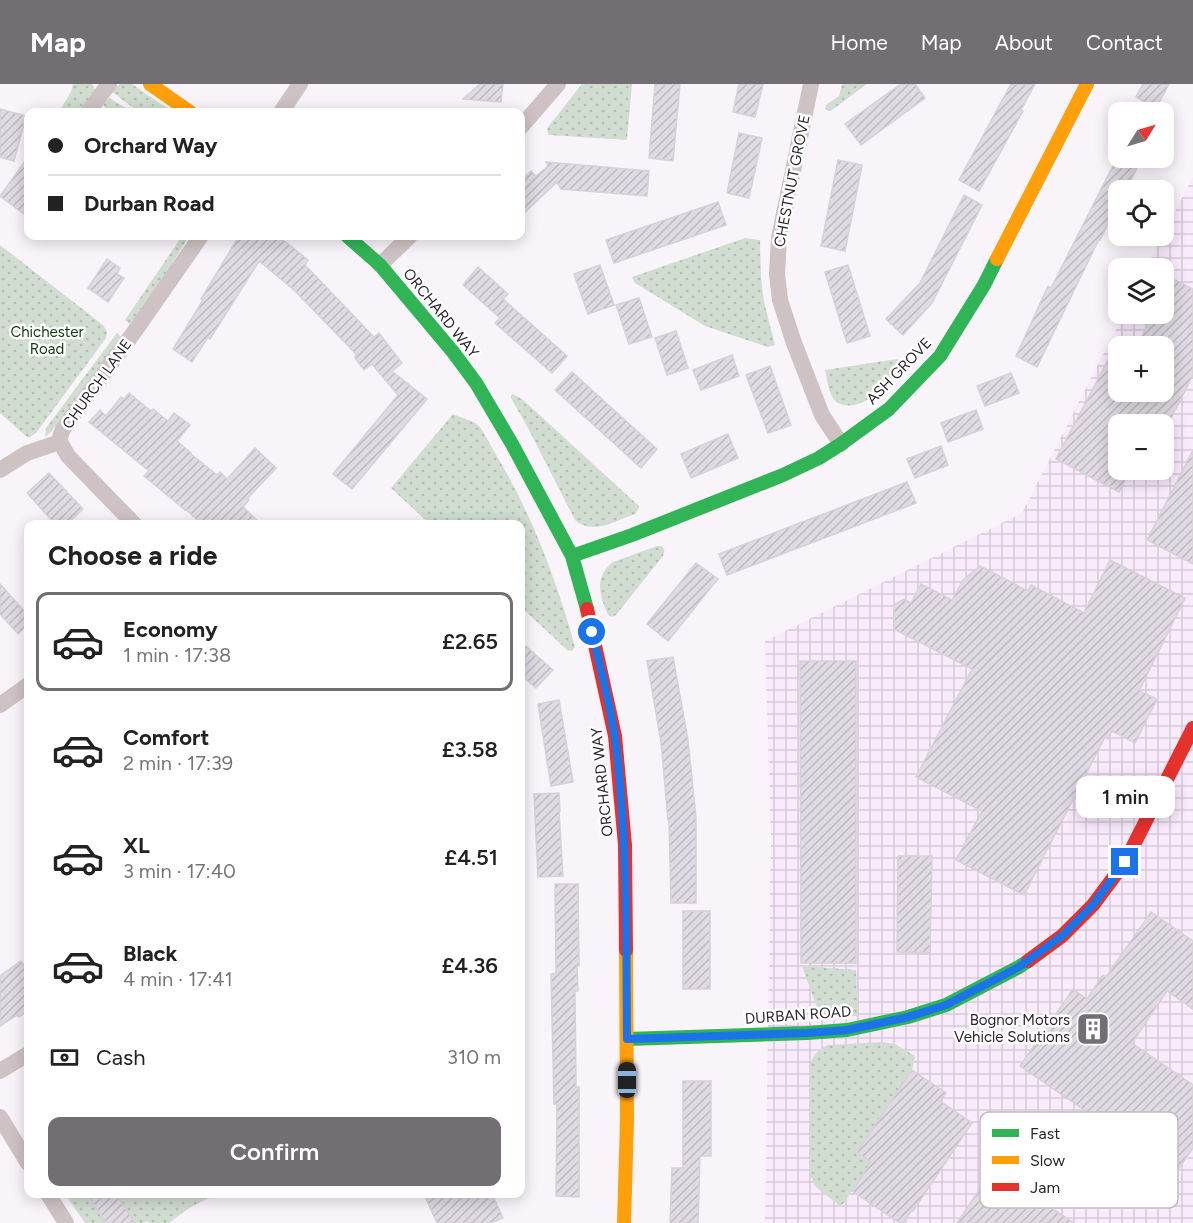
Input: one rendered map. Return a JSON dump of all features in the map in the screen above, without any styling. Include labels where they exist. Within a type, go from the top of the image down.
[{"type":"street","points":[[91,108],[109,84]]},
{"type":"street","points":[[150,84],[184,108]]},
{"type":"street","points":[[284,108],[300,84]]},
{"type":"street","points":[[525,122],[558,84]]},
{"type":"street","name":"CHESTNUT GROVE","points":[[811,84],[779,238],[777,274],[780,300],[794,343],[822,415],[841,444]]},
{"type":"street","name":"ASH GROVE","points":[[572,556],[632,535],[783,475],[819,458],[889,409],[940,356],[984,285],[1088,84]]},
{"type":"street","name":"CHURCH LANE","points":[[130,520],[68,456],[60,442],[60,437],[63,429],[198,240]]},
{"type":"street","name":"ORCHARD WAY","points":[[352,240],[380,265],[476,383],[512,444],[572,556],[587,611],[615,736],[621,787],[625,845],[627,1039],[624,1223]]},
{"type":"street","points":[[380,265],[406,240]]},
{"type":"street","points":[[0,470],[27,453],[60,442]]},
{"type":"street","points":[[0,705],[24,688]]},
{"type":"street","name":"DURBAN ROAD","points":[[627,1039],[847,1030],[908,1017],[946,1005],[1019,967],[1062,936],[1093,905],[1125,862],[1193,728]]},
{"type":"street","points":[[0,1071],[24,1056]]},
{"type":"street","points":[[0,1118],[24,1157]]},
{"type":"street","points":[[50,1198],[66,1223]]},
{"type":"shaded area","points":[[1193,177],[1193,1223],[762,1223],[765,1222],[771,836],[765,641],[1022,513],[1108,345],[1108,402],[1174,402],[1174,336],[1113,336],[1119,324],[1174,324],[1174,258],[1151,258],[1157,246],[1174,246],[1174,214]]},
{"type":"green space","points":[[73,84],[92,84],[95,89],[83,108],[61,108]]},
{"type":"green space","points":[[120,84],[132,84],[167,108],[133,108],[111,91]]},
{"type":"green space","points":[[582,84],[632,84],[627,140],[549,135],[548,127]]},
{"type":"green space","points":[[842,84],[867,84],[828,111],[825,109],[826,105],[839,96]]},
{"type":"green space","points":[[109,98],[126,108],[106,108],[103,104]]},
{"type":"green space","points":[[745,238],[760,240],[764,302],[775,345],[768,347],[705,326],[635,283],[632,277]]},
{"type":"green space","points":[[179,240],[187,240],[130,324],[125,320]]},
{"type":"green space","name":"Chichester Road","points":[[0,245],[103,325],[107,332],[106,338],[36,433],[28,438],[0,413]]},
{"type":"green space","points":[[117,333],[121,337],[45,437],[46,428]]},
{"type":"green space","points":[[897,359],[902,361],[902,367],[869,399],[853,405],[844,405],[833,398],[825,370]]},
{"type":"green space","points":[[513,394],[522,399],[639,506],[635,514],[597,527],[582,525],[575,520],[511,398]]},
{"type":"green space","points":[[453,414],[478,425],[508,476],[542,547],[575,647],[572,651],[567,650],[525,611],[525,520],[426,520],[391,488]]},
{"type":"green space","points":[[657,546],[664,549],[663,556],[616,615],[609,616],[600,587],[607,568],[613,562]]},
{"type":"green space","points":[[802,966],[856,970],[858,1016],[820,1016]]},
{"type":"green space","points":[[882,1042],[895,1044],[915,1056],[912,1070],[857,1152],[871,1162],[841,1207],[815,1186],[810,1174],[809,1069],[816,1054],[828,1045]]},
{"type":"green space","points":[[68,1198],[90,1198],[99,1213],[118,1198],[209,1198],[189,1208],[169,1223],[149,1223],[147,1221],[144,1223],[85,1223]]},
{"type":"building","points":[[480,84],[503,84],[501,102],[463,99]]},
{"type":"building","points":[[655,84],[680,84],[673,161],[649,158]]},
{"type":"building","points":[[739,84],[763,84],[755,117],[733,112]]},
{"type":"building","points":[[901,84],[915,84],[925,98],[861,145],[845,124]]},
{"type":"building","points":[[1011,84],[1035,84],[1021,110],[1023,111],[979,191],[959,180]]},
{"type":"building","points":[[1143,84],[1169,84],[1159,102],[1145,102],[1136,97]]},
{"type":"building","points":[[0,109],[24,115],[24,124],[14,161],[0,157]]},
{"type":"building","points":[[739,133],[762,138],[749,198],[727,193]]},
{"type":"building","points":[[838,160],[862,165],[845,251],[821,246]]},
{"type":"building","points":[[546,162],[649,171],[647,196],[561,189],[557,182],[525,212],[525,176],[531,171],[536,176],[548,166]]},
{"type":"building","points":[[24,163],[24,214],[0,196]]},
{"type":"building","points":[[1112,168],[1137,168],[1131,180],[1108,180],[1108,224],[1037,367],[1016,356],[1048,286],[1051,288]]},
{"type":"building","points":[[964,195],[982,205],[932,303],[903,335],[886,319],[920,283]]},
{"type":"building","points":[[718,202],[726,225],[614,263],[606,240]]},
{"type":"building","points":[[237,240],[283,240],[308,260],[305,265],[374,337],[379,333],[402,363],[392,371],[427,399],[352,489],[333,474],[398,395],[372,364],[364,370],[355,358],[356,354],[294,290],[259,261],[210,339],[208,337],[192,362],[173,349],[203,300],[201,299]]},
{"type":"building","points":[[107,259],[120,268],[117,274],[124,278],[108,302],[88,288]]},
{"type":"building","points":[[600,265],[614,305],[588,314],[574,274]]},
{"type":"building","points":[[848,265],[870,336],[847,343],[825,272]]},
{"type":"building","points":[[478,267],[508,294],[503,299],[567,356],[552,373],[495,323],[500,318],[463,285]]},
{"type":"building","points":[[1174,280],[1193,289],[1193,375],[1173,414],[1108,414],[1108,480],[1125,480],[1119,492],[1056,459],[1108,360],[1108,402],[1174,402],[1174,336],[1142,336],[1148,324],[1174,324]]},
{"type":"building","points":[[639,298],[652,337],[629,344],[616,305]]},
{"type":"building","points":[[676,331],[688,368],[667,375],[655,338]]},
{"type":"building","points":[[732,355],[739,376],[701,390],[693,370]]},
{"type":"building","points":[[770,366],[791,425],[768,433],[746,375]]},
{"type":"building","points":[[572,372],[657,449],[641,468],[555,390]]},
{"type":"building","points":[[1011,373],[1019,393],[985,406],[977,386]]},
{"type":"building","points":[[129,393],[168,421],[174,413],[190,425],[177,441],[217,475],[220,472],[227,479],[255,448],[276,468],[247,499],[249,500],[243,507],[257,520],[197,520],[144,476],[149,471],[89,422],[100,410],[106,416],[121,397],[124,399]]},
{"type":"building","points":[[976,410],[983,429],[948,442],[941,423]]},
{"type":"building","points":[[728,434],[738,458],[691,478],[681,454]]},
{"type":"building","points":[[941,446],[948,465],[915,478],[907,459]]},
{"type":"building","points":[[1193,450],[1193,564],[1147,540]]},
{"type":"building","points":[[49,473],[83,509],[71,520],[51,520],[27,493]]},
{"type":"building","points":[[907,482],[916,503],[727,575],[719,554]]},
{"type":"building","points":[[1110,560],[1185,598],[1139,691],[1157,699],[1135,743],[1112,731],[1108,739],[1105,737],[1024,895],[956,860],[982,811],[916,777],[972,669],[894,629],[894,605],[904,599],[911,603],[921,584],[952,600],[963,580],[980,566],[1028,591],[1031,585],[1084,613]]},
{"type":"building","points":[[696,563],[718,579],[668,641],[647,624]]},
{"type":"building","points":[[0,584],[24,611],[24,628],[18,634],[0,614]]},
{"type":"building","points":[[525,645],[553,670],[536,688],[525,678]]},
{"type":"building","points":[[673,657],[688,740],[696,818],[696,903],[671,903],[669,820],[661,742],[647,661]]},
{"type":"building","points":[[800,661],[856,661],[856,963],[801,963]]},
{"type":"building","points":[[559,700],[573,782],[551,786],[538,704]]},
{"type":"building","points":[[559,793],[563,876],[538,877],[534,794]]},
{"type":"building","points":[[898,856],[932,856],[930,953],[897,952]]},
{"type":"building","points":[[555,884],[578,884],[579,966],[577,966],[578,991],[575,991],[576,1087],[579,1087],[579,1197],[556,1196],[557,1104],[554,1104],[551,974],[556,973]]},
{"type":"building","points":[[683,911],[710,911],[710,989],[683,989]]},
{"type":"building","points":[[1151,912],[1193,941],[1193,1009],[1167,991],[1132,1043],[1193,1085],[1193,1148],[1178,1170],[1178,1112],[1087,1112],[1020,1066],[1073,989],[1087,999],[1103,975],[1106,977]]},
{"type":"building","points":[[21,961],[24,966],[24,1013],[0,1026],[0,976]]},
{"type":"building","points":[[912,1070],[946,1093],[940,1101],[972,1123],[913,1211],[903,1223],[900,1223],[852,1191],[871,1162],[857,1152]]},
{"type":"building","points":[[683,1081],[711,1081],[711,1156],[700,1156],[698,1223],[670,1223],[672,1168],[683,1168]]},
{"type":"building","points":[[980,1188],[980,1208],[1052,1208],[1074,1223],[957,1223]]},
{"type":"building","points":[[90,1198],[119,1198],[135,1223],[106,1223]]},
{"type":"building","points":[[426,1198],[494,1198],[503,1218],[491,1223],[437,1223]]},
{"type":"traffic: fast","points":[[352,240],[380,265],[476,383],[512,444],[572,556],[587,609]]},
{"type":"traffic: fast","points":[[572,556],[632,535],[783,475],[819,458],[841,444],[889,409],[940,356],[984,285],[997,259]]},
{"type":"traffic: fast","points":[[627,1039],[847,1030],[908,1017],[946,1005],[1028,961]]},
{"type":"traffic: slow","points":[[150,84],[184,108]]},
{"type":"traffic: slow","points":[[997,259],[1087,84]]},
{"type":"traffic: slow","points":[[624,1223],[627,1120],[626,950]]},
{"type":"traffic: jam","points":[[587,609],[615,736],[625,845],[626,950]]},
{"type":"traffic: jam","points":[[1028,961],[1062,936],[1093,905],[1125,862],[1193,728]]},
{"type":"place","name":"Bognor Motors Vehicle Solutions","points":[[1093,1029]]},
{"type":"route","points":[[592,632],[615,736],[621,787],[625,845],[627,1039],[847,1030],[908,1017],[946,1005],[1019,967],[1062,936],[1093,905],[1125,862]]}]
